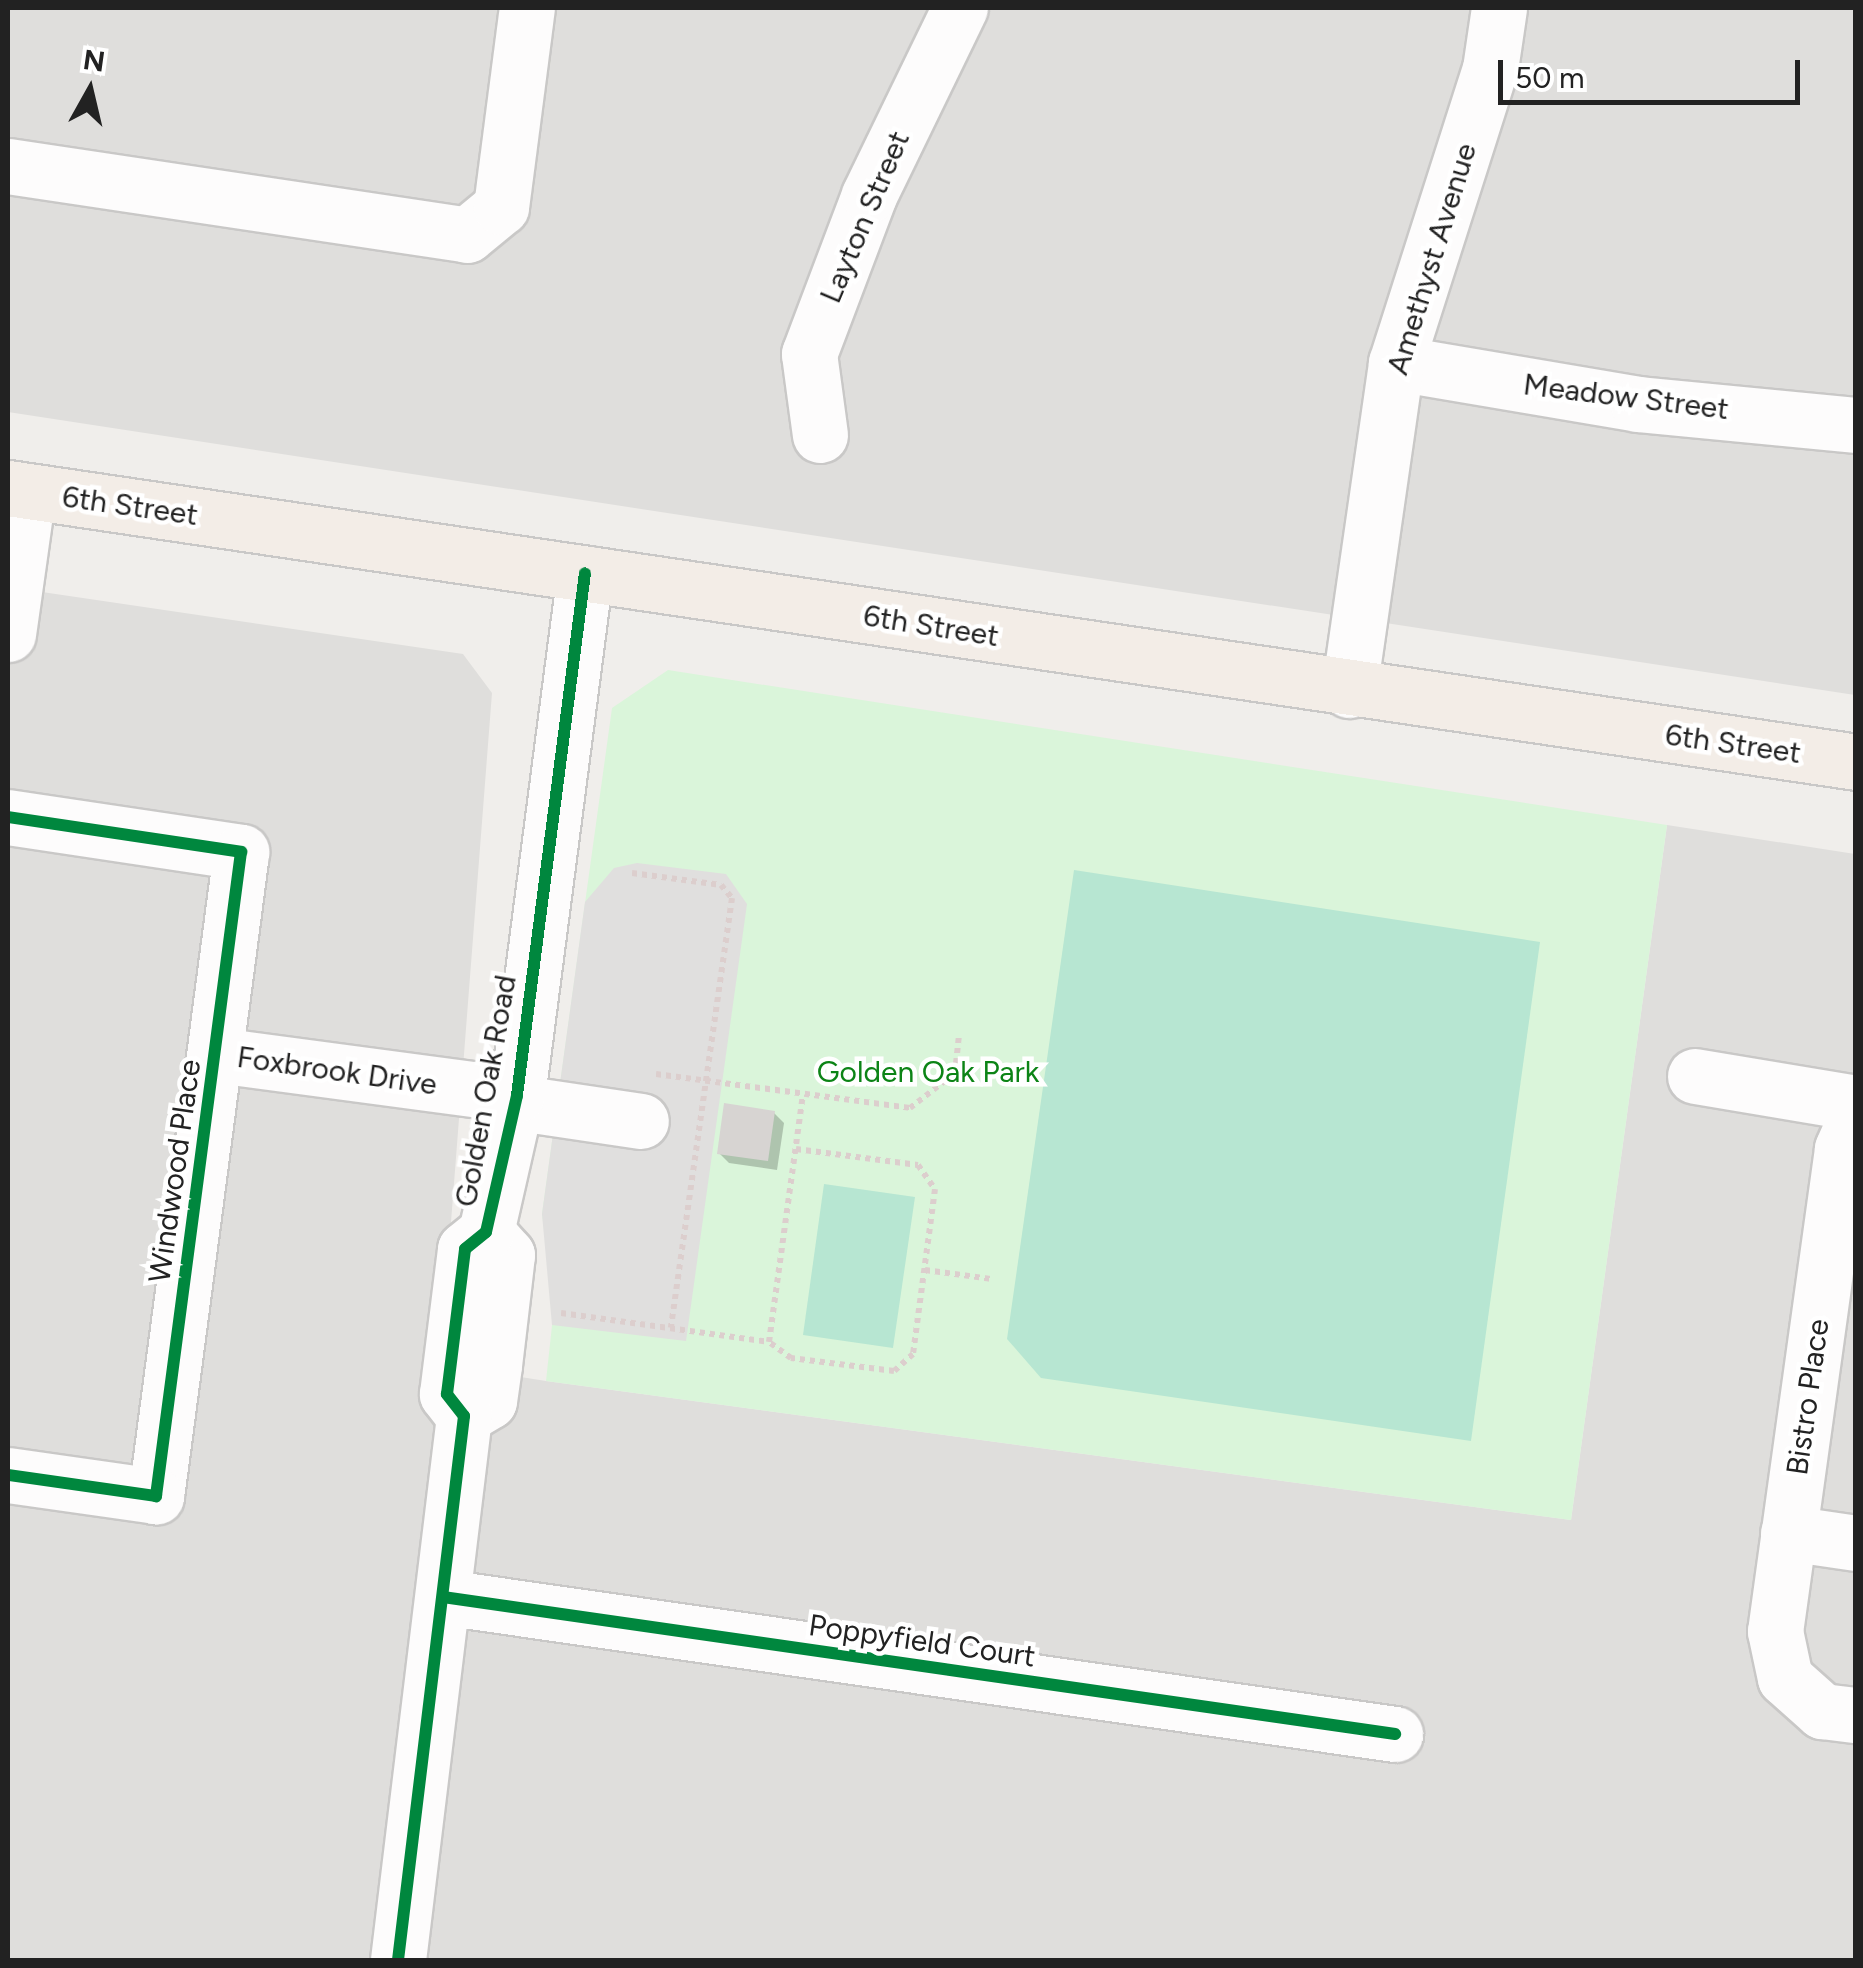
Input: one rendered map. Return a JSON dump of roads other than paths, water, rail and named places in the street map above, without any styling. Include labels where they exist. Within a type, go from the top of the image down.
[{"type":"main road","name":"6th Street","points":[[18,489],[1349,690],[1856,762]]},
{"type":"street","points":[[8,166],[467,235],[501,207],[527,8]]},
{"type":"street","name":"Layton Street","points":[[820,435],[810,354],[869,194],[960,8]]},
{"type":"street","name":"Amethyst Avenue","points":[[1349,690],[1396,363],[1490,68],[1498,8]]},
{"type":"street","name":"Meadow Street","points":[[1396,363],[1638,404],[1856,425]]},
{"type":"street","points":[[8,634],[18,489]]},
{"type":"street","name":"Golden Oak Road","points":[[398,1960],[464,1416],[447,1394],[477,1326],[465,1249],[486,1232],[517,1095],[585,572]]},
{"type":"street","name":"Windwood Place","points":[[8,817],[241,852],[156,1496],[8,1475]]},
{"type":"street","name":"Foxbrook Drive","points":[[217,1055],[517,1095],[533,1104],[644,1097]]},
{"type":"street","points":[[1696,1076],[1856,1102]]},
{"type":"street","name":"Bistro Place","points":[[1856,1117],[1842,1149],[1841,1260],[1788,1533],[1774,1631],[1786,1678],[1822,1711],[1856,1715]]},
{"type":"street","points":[[1788,1533],[1856,1543]]},
{"type":"street","name":"Poppyfield Court","points":[[443,1598],[1394,1734]]},
{"type":"park label","name":"Golden Oak Park","points":[[928,1072]]}]
